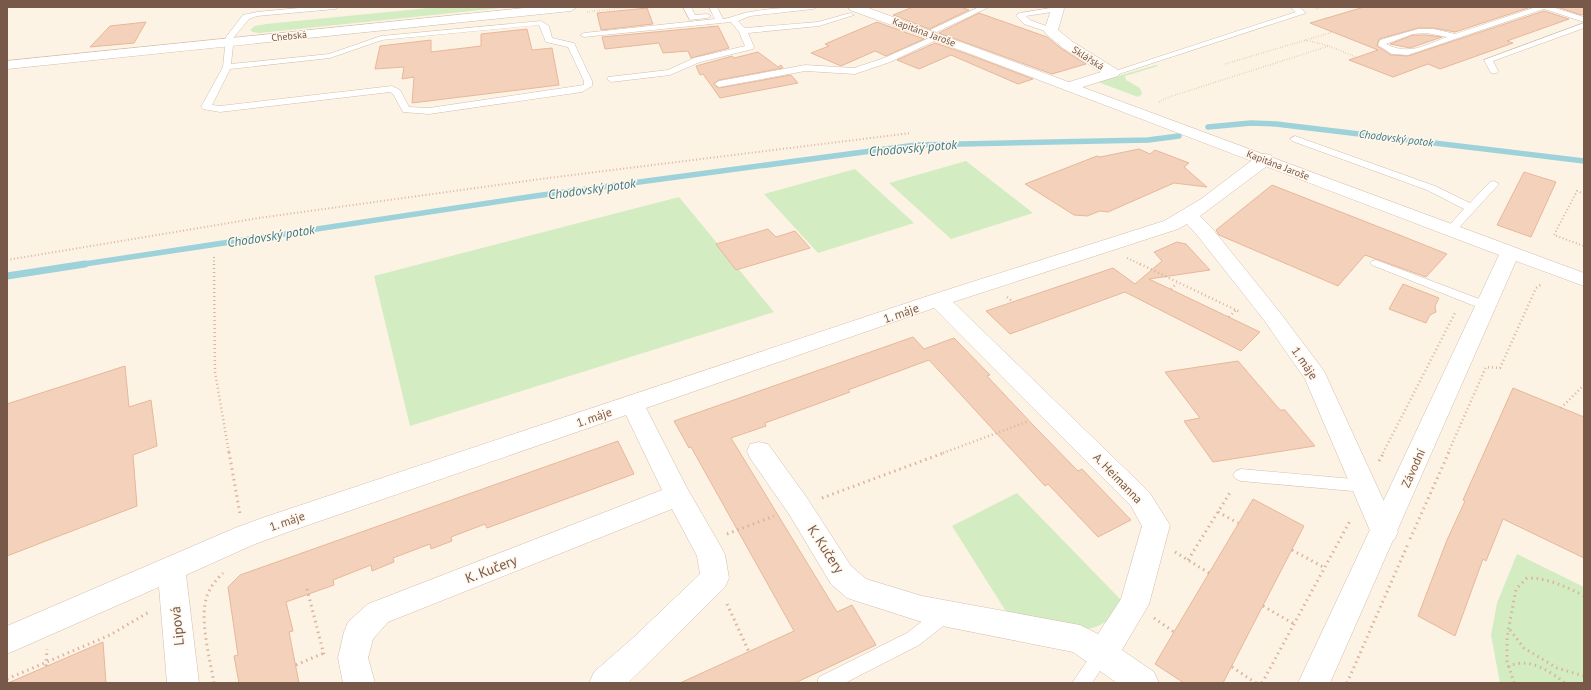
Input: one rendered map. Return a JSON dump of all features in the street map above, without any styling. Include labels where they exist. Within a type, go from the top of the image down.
[{"type":"street","name":"Chebská","points":[[7,66],[572,7]]},
{"type":"street","name":"Kapitána Jaroše","points":[[872,7],[973,50],[1584,280]]},
{"type":"street","points":[[1051,31],[1057,8]]},
{"type":"street","name":"Kapitána Jaroše","points":[[852,11],[937,34]]},
{"type":"street","name":"Sklářská","points":[[1051,31],[1068,45],[1113,73]]},
{"type":"street","name":"Sklářská","points":[[1071,86],[1113,73]]},
{"type":"street","name":"1. máje","points":[[7,640],[245,536],[278,524],[938,300],[1171,225],[1189,216],[1265,159]]},
{"type":"street","name":"1. máje","points":[[1189,216],[1204,231],[1271,315],[1316,377],[1384,532]]},
{"type":"street","name":"Závodní","points":[[1314,683],[1510,253]]},
{"type":"street","name":"A. Heimanna","points":[[938,300],[1140,499],[1156,525],[1134,604],[1102,654]]},
{"type":"street","points":[[605,683],[645,647],[715,578],[711,555],[678,496],[632,404]]},
{"type":"street","name":"K. Kučery","points":[[759,451],[798,506],[841,575],[857,589],[922,609],[1080,640],[1102,654]]},
{"type":"street","name":"K. Kučery","points":[[359,683],[353,658],[359,632],[378,613],[678,496]]},
{"type":"street","name":"Lipová","points":[[171,568],[183,683]]},
{"type":"street","points":[[1102,654],[1143,683]]},
{"type":"lane","points":[[227,67],[330,56],[382,38],[541,23],[545,26],[549,40],[571,45],[588,81],[588,86],[582,89],[429,111],[406,110],[397,92],[392,89],[220,109],[206,107],[227,67],[230,37],[246,17],[257,14],[336,7]]},
{"type":"lane","points":[[687,7],[693,18],[718,18],[733,20],[749,14],[814,7]]},
{"type":"lane","points":[[713,7],[718,18]]},
{"type":"lane","points":[[719,84],[805,68],[855,71],[887,60],[985,7]]},
{"type":"lane","points":[[1113,73],[1302,13],[1294,7]]},
{"type":"lane","points":[[1455,37],[1432,29],[1421,29],[1383,42],[1382,44],[1395,52],[1408,53],[1544,7],[1584,20]]},
{"type":"lane","points":[[1051,31],[1027,22],[1020,15],[1057,8]]},
{"type":"lane","points":[[743,31],[819,24],[852,11]]},
{"type":"lane","points":[[584,35],[718,18]]},
{"type":"lane","points":[[611,79],[670,72],[697,60],[750,47],[743,31],[733,20]]},
{"type":"lane","points":[[1494,71],[1488,60],[1584,25]]},
{"type":"lane","points":[[1295,139],[1431,188],[1471,208]]},
{"type":"lane","points":[[1451,230],[1494,184]]},
{"type":"lane","points":[[1376,263],[1486,306]]},
{"type":"lane","points":[[1240,482],[1365,488]]},
{"type":"lane","points":[[826,683],[913,640],[945,614]]},
{"type":"lane","points":[[1081,683],[1102,654]]},
{"type":"path","points":[[1225,64],[1332,32]]},
{"type":"path","points":[[1304,40],[1330,46],[1356,57]]},
{"type":"path","points":[[1157,104],[1169,97],[1330,46]]},
{"type":"path","points":[[7,260],[251,219],[548,178],[911,133]]},
{"type":"path","points":[[1584,194],[1577,191],[1554,235],[1584,246]]},
{"type":"path","points":[[1104,247],[1177,283],[1242,312]]},
{"type":"path","points":[[214,257],[215,372],[242,520]]},
{"type":"path","points":[[1171,289],[1177,283]]},
{"type":"path","points":[[1347,683],[1486,368],[1500,368],[1536,288]]},
{"type":"path","points":[[1004,294],[1010,292]]},
{"type":"path","points":[[1262,683],[1325,568],[1462,297]]},
{"type":"path","points":[[1229,317],[1236,310]]},
{"type":"path","points":[[1561,408],[1584,385]]},
{"type":"path","points":[[704,544],[798,506],[997,434],[1052,412]]},
{"type":"path","points":[[1188,560],[1232,489],[1240,482]]},
{"type":"path","points":[[1218,512],[1238,523]]},
{"type":"path","points":[[1152,538],[1209,573]]},
{"type":"path","points":[[1292,550],[1325,568]]},
{"type":"path","points":[[214,683],[206,616],[206,599],[214,582],[229,569]]},
{"type":"path","points":[[715,578],[749,652]]},
{"type":"path","points":[[1514,683],[1508,667],[1506,646],[1516,589],[1527,578],[1548,579],[1560,582],[1584,596]]},
{"type":"path","points":[[307,589],[326,661]]},
{"type":"path","points":[[1263,606],[1294,624]]},
{"type":"path","points":[[7,679],[110,635],[154,608]]},
{"type":"path","points":[[1509,630],[1524,648],[1561,670],[1584,676]]},
{"type":"path","points":[[46,666],[47,644]]},
{"type":"path","points":[[296,665],[324,653]]},
{"type":"path","points":[[1508,667],[1516,663],[1527,663],[1565,683]]},
{"type":"path","points":[[1232,667],[1256,683]]},
{"type":"green space","points":[[439,7],[511,7],[259,33],[250,30],[255,26],[266,24]]},
{"type":"green space","points":[[1156,65],[1158,66],[1125,76],[1126,80],[1140,88],[1142,94],[1138,97],[1098,82]]},
{"type":"green space","points":[[966,161],[1033,213],[951,239],[889,183]]},
{"type":"green space","points":[[855,169],[914,223],[818,253],[764,194]]},
{"type":"green space","points":[[679,197],[774,312],[410,426],[374,276]]},
{"type":"green space","points":[[1017,493],[1122,601],[1108,620],[1098,626],[1086,629],[1007,613],[952,526]]},
{"type":"green space","points":[[1517,554],[1584,587],[1584,683],[1500,683],[1491,635],[1497,603]]},
{"type":"building","points":[[913,7],[961,7],[969,10],[929,29],[893,15]]},
{"type":"building","points":[[1364,7],[1531,7],[1455,32],[1434,28],[1418,28],[1379,39],[1377,46],[1391,55],[1408,56],[1544,11],[1569,19],[1507,41],[1513,43],[1440,69],[1428,64],[1393,77],[1349,60],[1378,50],[1310,23]]},
{"type":"building","points":[[1557,7],[1584,7],[1584,14],[1581,15]]},
{"type":"building","points":[[647,8],[653,24],[601,30],[597,13]]},
{"type":"building","points":[[979,13],[1047,37],[1062,49],[1086,64],[1052,74],[939,33]]},
{"type":"building","points":[[146,22],[134,43],[90,47],[110,26]]},
{"type":"building","points":[[877,22],[924,39],[886,56],[875,51],[841,66],[811,53],[829,46],[825,44]]},
{"type":"building","points":[[718,26],[729,48],[691,58],[688,51],[663,53],[659,43],[605,49],[602,37]]},
{"type":"building","points":[[527,29],[532,50],[552,48],[559,85],[412,103],[414,77],[402,79],[404,67],[375,69],[380,46],[431,40],[431,52],[481,46],[481,34]]},
{"type":"building","points":[[1413,35],[1442,37],[1410,48],[1390,44]]},
{"type":"building","points":[[935,43],[1033,79],[1018,84],[951,55],[919,69],[897,60]]},
{"type":"building","points":[[758,52],[778,67],[781,65],[783,68],[719,80],[714,83],[714,85],[719,88],[791,75],[798,83],[720,98],[703,74],[700,75],[696,66],[732,56],[734,58]]},
{"type":"building","points":[[1139,149],[1150,154],[1155,150],[1189,163],[1184,167],[1207,187],[1174,183],[1108,212],[1100,211],[1087,216],[1074,215],[1025,184],[1097,156],[1100,157]]},
{"type":"building","points":[[1524,172],[1556,182],[1531,237],[1497,225]]},
{"type":"building","points":[[1272,185],[1447,254],[1426,277],[1365,255],[1338,286],[1219,235],[1216,230]]},
{"type":"building","points":[[768,229],[776,237],[795,231],[810,248],[736,270],[716,244]]},
{"type":"building","points":[[1177,242],[1186,244],[1210,270],[1149,279],[1260,332],[1241,351],[1125,292],[1010,334],[986,311],[1113,268],[1135,284],[1162,261],[1154,252]]},
{"type":"building","points":[[1403,284],[1439,298],[1435,306],[1436,312],[1430,315],[1426,323],[1389,309]]},
{"type":"building","points":[[913,337],[924,349],[954,338],[990,375],[987,376],[1034,426],[1078,471],[1082,469],[1131,520],[1098,537],[1048,484],[1045,486],[929,360],[848,390],[850,392],[765,423],[766,426],[731,438],[837,612],[852,605],[876,645],[795,683],[680,683],[794,631],[691,447],[689,448],[674,421]]},
{"type":"building","points":[[1238,361],[1280,410],[1285,410],[1315,446],[1213,462],[1184,421],[1200,418],[1165,372]]},
{"type":"building","points":[[125,366],[129,407],[151,400],[157,446],[133,455],[137,506],[7,556],[7,404]]},
{"type":"building","points":[[1513,388],[1584,417],[1584,558],[1503,519],[1486,561],[1483,559],[1455,636],[1418,616],[1447,540],[1465,501],[1463,500]]},
{"type":"building","points":[[618,441],[634,474],[487,528],[485,524],[451,537],[452,541],[431,549],[430,544],[393,558],[394,562],[372,571],[371,565],[333,580],[334,585],[286,602],[293,631],[289,632],[299,683],[239,683],[234,656],[238,655],[228,587],[240,575]]},
{"type":"building","points":[[1253,499],[1304,526],[1223,683],[1184,683],[1155,664]]},
{"type":"building","points":[[103,642],[106,683],[8,683]]},
{"type":"waterway","name":"Chodovský potok","points":[[1208,127],[1251,123],[1276,124],[1584,161]]},
{"type":"waterway","name":"Chodovský potok","points":[[78,265],[535,196],[916,145],[1148,140],[1179,136]]},
{"type":"waterway","name":"Chodovský potok","points":[[7,276],[85,264]]}]
